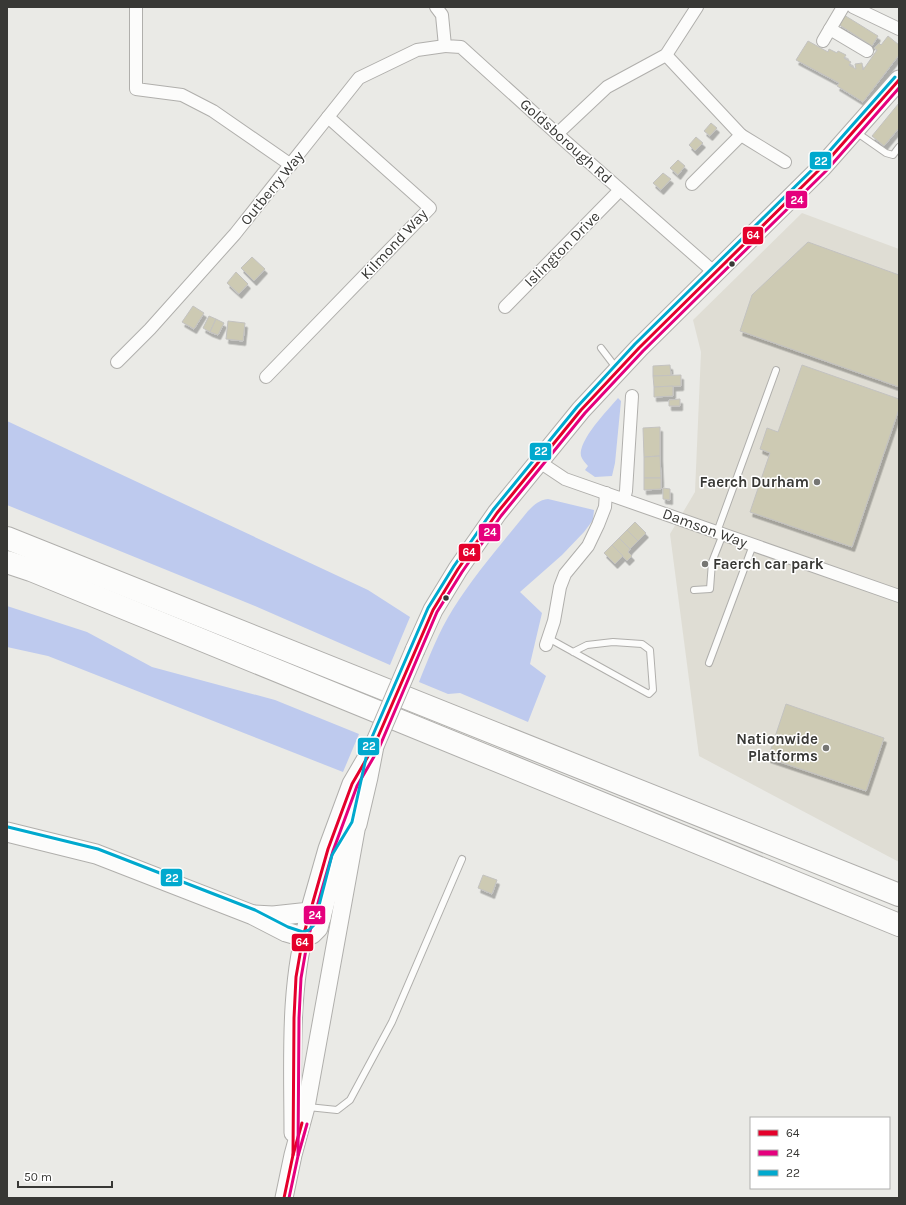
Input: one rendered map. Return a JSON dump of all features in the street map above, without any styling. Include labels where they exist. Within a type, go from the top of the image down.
[{"type":"highway","points":[[7,538],[899,895]]},
{"type":"highway","points":[[7,562],[31,570],[899,925]]},
{"type":"main road","points":[[7,832],[96,854],[253,915],[286,932],[303,937],[312,934],[318,928],[316,915],[328,849],[350,792],[374,746],[433,610],[458,568],[497,513],[581,410],[618,370],[822,167],[897,85]]},
{"type":"main road","points":[[284,1198],[293,1156],[299,1105],[335,942],[357,824],[374,746]]},
{"type":"main road","points":[[316,915],[337,857],[357,824]]},
{"type":"main road","points":[[253,915],[316,915],[330,926],[335,942]]},
{"type":"main road","points":[[299,1105],[294,1018],[296,977],[303,937]]},
{"type":"street","points":[[136,7],[136,89],[182,95],[213,111],[291,165]]},
{"type":"street","points":[[436,7],[442,15],[445,46]]},
{"type":"street","points":[[558,134],[607,88],[666,55],[697,7]]},
{"type":"street","points":[[823,42],[843,7]]},
{"type":"street","points":[[853,7],[899,29]]},
{"type":"street","points":[[830,29],[867,51]]},
{"type":"street","name":"Outberry Way","points":[[117,362],[150,329],[235,234],[359,78],[417,50],[445,46]]},
{"type":"street","name":"Goldsborough Rd","points":[[445,46],[461,47],[715,273]]},
{"type":"street","points":[[666,55],[741,135],[785,162]]},
{"type":"street","name":"Kilmond Way","points":[[266,377],[430,208],[328,117]]},
{"type":"street","points":[[692,184],[741,135]]},
{"type":"street","name":"Islington Drive","points":[[505,308],[620,190]]},
{"type":"street","points":[[624,499],[626,490],[632,396]]},
{"type":"street","name":"Damson Way","points":[[538,461],[565,479],[899,596]]},
{"type":"street","points":[[547,642],[554,621],[562,581],[565,574],[588,546],[605,507],[606,493]]},
{"type":"lane","points":[[855,132],[886,153],[893,155],[899,147]]},
{"type":"lane","points":[[602,348],[618,370]]},
{"type":"lane","points":[[694,590],[710,589],[712,562],[720,533],[776,370]]},
{"type":"lane","points":[[709,663],[753,545]]},
{"type":"lane","points":[[547,642],[573,652],[649,694],[653,690],[650,650],[642,644],[613,642],[587,645],[573,652]]},
{"type":"lane","points":[[299,1105],[337,1110],[350,1100],[392,1022],[462,859]]},
{"type":"shaded area","points":[[802,213],[899,249],[899,862],[699,756],[670,534],[695,492],[701,352],[693,320]]},
{"type":"shaded area","points":[[618,398],[621,401],[615,463],[612,476],[595,477],[585,470],[588,466],[581,457],[581,449],[601,417]]},
{"type":"shaded area","points":[[7,421],[368,590],[410,617],[390,665],[255,606],[7,505]]},
{"type":"shaded area","points":[[548,499],[594,510],[593,520],[584,532],[562,555],[520,592],[542,613],[530,664],[546,676],[528,722],[460,693],[448,694],[419,682],[443,626],[470,583],[528,511],[539,502]]},
{"type":"shaded area","points":[[7,606],[87,632],[152,667],[275,700],[359,734],[343,772],[48,656],[7,647]]},
{"type":"building","points":[[844,15],[878,36],[872,46],[838,24]]},
{"type":"building","points":[[888,36],[899,45],[899,55],[863,102],[837,86],[839,83],[796,60],[808,41],[828,52],[829,49],[846,55],[844,58],[851,62],[849,65],[856,69],[855,64],[862,63],[863,70],[877,50],[874,48],[879,43],[881,45]]},
{"type":"building","points":[[899,103],[899,128],[884,146],[872,136]]},
{"type":"building","points":[[711,123],[717,128],[710,136],[704,131]]},
{"type":"building","points":[[696,137],[703,143],[695,151],[689,145]]},
{"type":"building","points":[[678,160],[685,166],[678,175],[670,168]]},
{"type":"building","points":[[663,173],[671,179],[661,190],[653,183]]},
{"type":"building","points":[[808,242],[899,275],[899,387],[740,331],[752,295]]},
{"type":"building","points":[[252,257],[265,269],[254,281],[241,268]]},
{"type":"building","points":[[236,272],[248,284],[239,294],[227,283]]},
{"type":"building","points":[[193,306],[204,313],[194,329],[182,322]]},
{"type":"building","points":[[209,316],[216,319],[210,332],[203,328]]},
{"type":"building","points":[[216,319],[224,323],[218,335],[210,332]]},
{"type":"building","points":[[228,321],[245,323],[243,341],[226,339]]},
{"type":"building","points":[[670,365],[671,376],[653,376],[653,366]]},
{"type":"building","name":"Faerch Durham","points":[[802,365],[899,399],[899,409],[852,547],[750,512],[770,453],[760,449],[767,428],[778,432]]},
{"type":"building","points":[[681,375],[681,386],[654,387],[653,376]]},
{"type":"building","points":[[673,386],[673,396],[654,397],[654,387]]},
{"type":"building","points":[[680,399],[680,406],[669,406],[669,400]]},
{"type":"building","points":[[660,427],[660,456],[644,457],[643,428]]},
{"type":"building","points":[[660,456],[661,478],[644,478],[644,457]]},
{"type":"building","points":[[644,478],[661,478],[661,489],[644,490]]},
{"type":"building","points":[[663,488],[670,489],[670,500],[663,499]]},
{"type":"building","points":[[635,522],[646,533],[638,541],[627,530]]},
{"type":"building","points":[[627,530],[638,541],[630,549],[619,538]]},
{"type":"building","points":[[619,538],[630,549],[628,552],[632,556],[627,561],[612,545]]},
{"type":"building","points":[[612,545],[623,556],[615,564],[604,553]]},
{"type":"building","name":"Nationwide Platforms","points":[[786,704],[884,738],[866,791],[768,758]]},
{"type":"building","points":[[483,875],[497,880],[492,894],[478,888]]},
{"type":"transit line","name":"22","points":[[8,827],[98,849],[255,910],[288,927],[303,932],[309,930],[314,925],[332,855],[352,822],[369,744],[428,608],[454,566],[493,510],[577,407],[635,344],[818,164],[895,77]]},
{"type":"transit line","name":"64","points":[[293,1155],[294,1018],[296,977],[303,937],[328,849],[352,784],[374,746],[433,610],[458,569],[497,513],[581,410],[639,348],[822,167],[899,80]]},
{"type":"transit line","name":"24","points":[[298,1155],[299,1018],[301,978],[308,938],[333,851],[357,786],[379,748],[437,612],[462,572],[501,516],[585,413],[643,351],[826,171],[899,88]]},
{"type":"transit line","name":"64","points":[[284,1198],[293,1155],[302,1123]]},
{"type":"transit line","name":"24","points":[[289,1198],[307,1124]]},
{"type":"place","name":"Faerch Durham","points":[[817,482]]},
{"type":"place","name":"Faerch car park","points":[[705,564]]},
{"type":"place","name":"Nationwide Platforms","points":[[826,748]]}]
